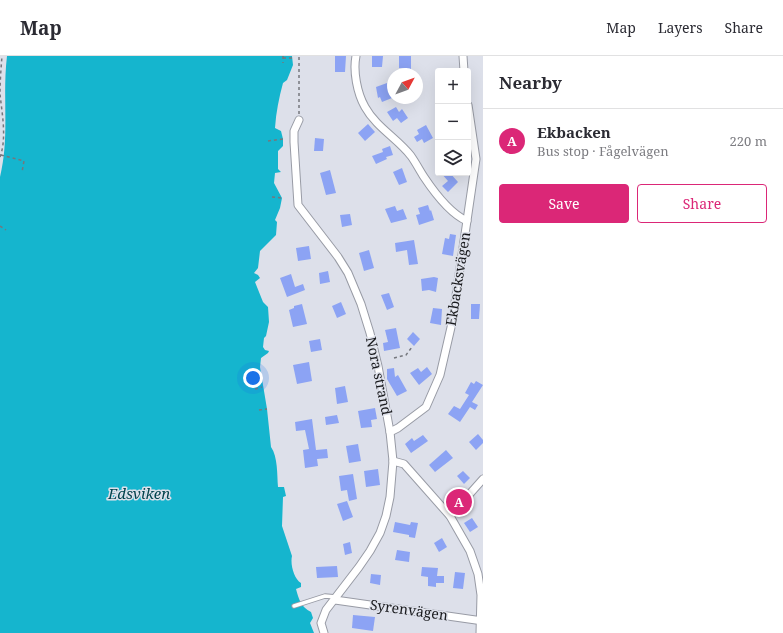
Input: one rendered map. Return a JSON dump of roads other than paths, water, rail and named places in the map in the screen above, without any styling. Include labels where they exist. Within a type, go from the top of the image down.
[{"type":"street","points":[[356,56],[358,86],[365,107],[373,118],[412,157],[424,177],[448,206],[460,218],[467,221]]},
{"type":"street","points":[[463,56],[464,68]]},
{"type":"street","name":"Nora strand","points":[[299,120],[294,131],[298,205],[342,263],[348,273],[361,304],[377,361],[390,432],[393,461],[390,497],[386,516],[380,533],[370,551],[336,599],[326,610],[321,623],[324,633]]},
{"type":"street","name":"Ekbacksvägen","points":[[390,432],[398,428],[426,406],[440,375],[452,323],[476,159],[471,125]]},
{"type":"street","points":[[393,461],[404,464],[450,516],[470,551],[481,573],[482,620],[480,633]]},
{"type":"street","points":[[450,516],[483,479]]},
{"type":"street","name":"Syrenvägen","points":[[336,599],[482,620]]},
{"type":"lane","points":[[294,606],[325,596],[336,599]]},
{"type":"water","name":"Edsviken","points":[[7,56],[292,56],[293,65],[287,80],[283,83],[275,122],[275,128],[281,131],[283,139],[283,146],[278,151],[278,169],[281,172],[275,173],[274,183],[282,198],[275,220],[277,222],[276,235],[260,251],[258,268],[254,273],[260,278],[255,282],[263,302],[268,307],[269,322],[263,347],[265,350],[269,351],[261,358],[260,367],[267,409],[271,447],[276,461],[278,487],[284,487],[286,496],[283,497],[282,526],[292,556],[293,571],[296,578],[301,583],[301,587],[296,589],[299,600],[311,612],[313,618],[310,623],[314,633],[0,633],[0,177],[5,146],[5,87]]},
{"type":"place","name":"Ekbacken","points":[[459,502]]}]
